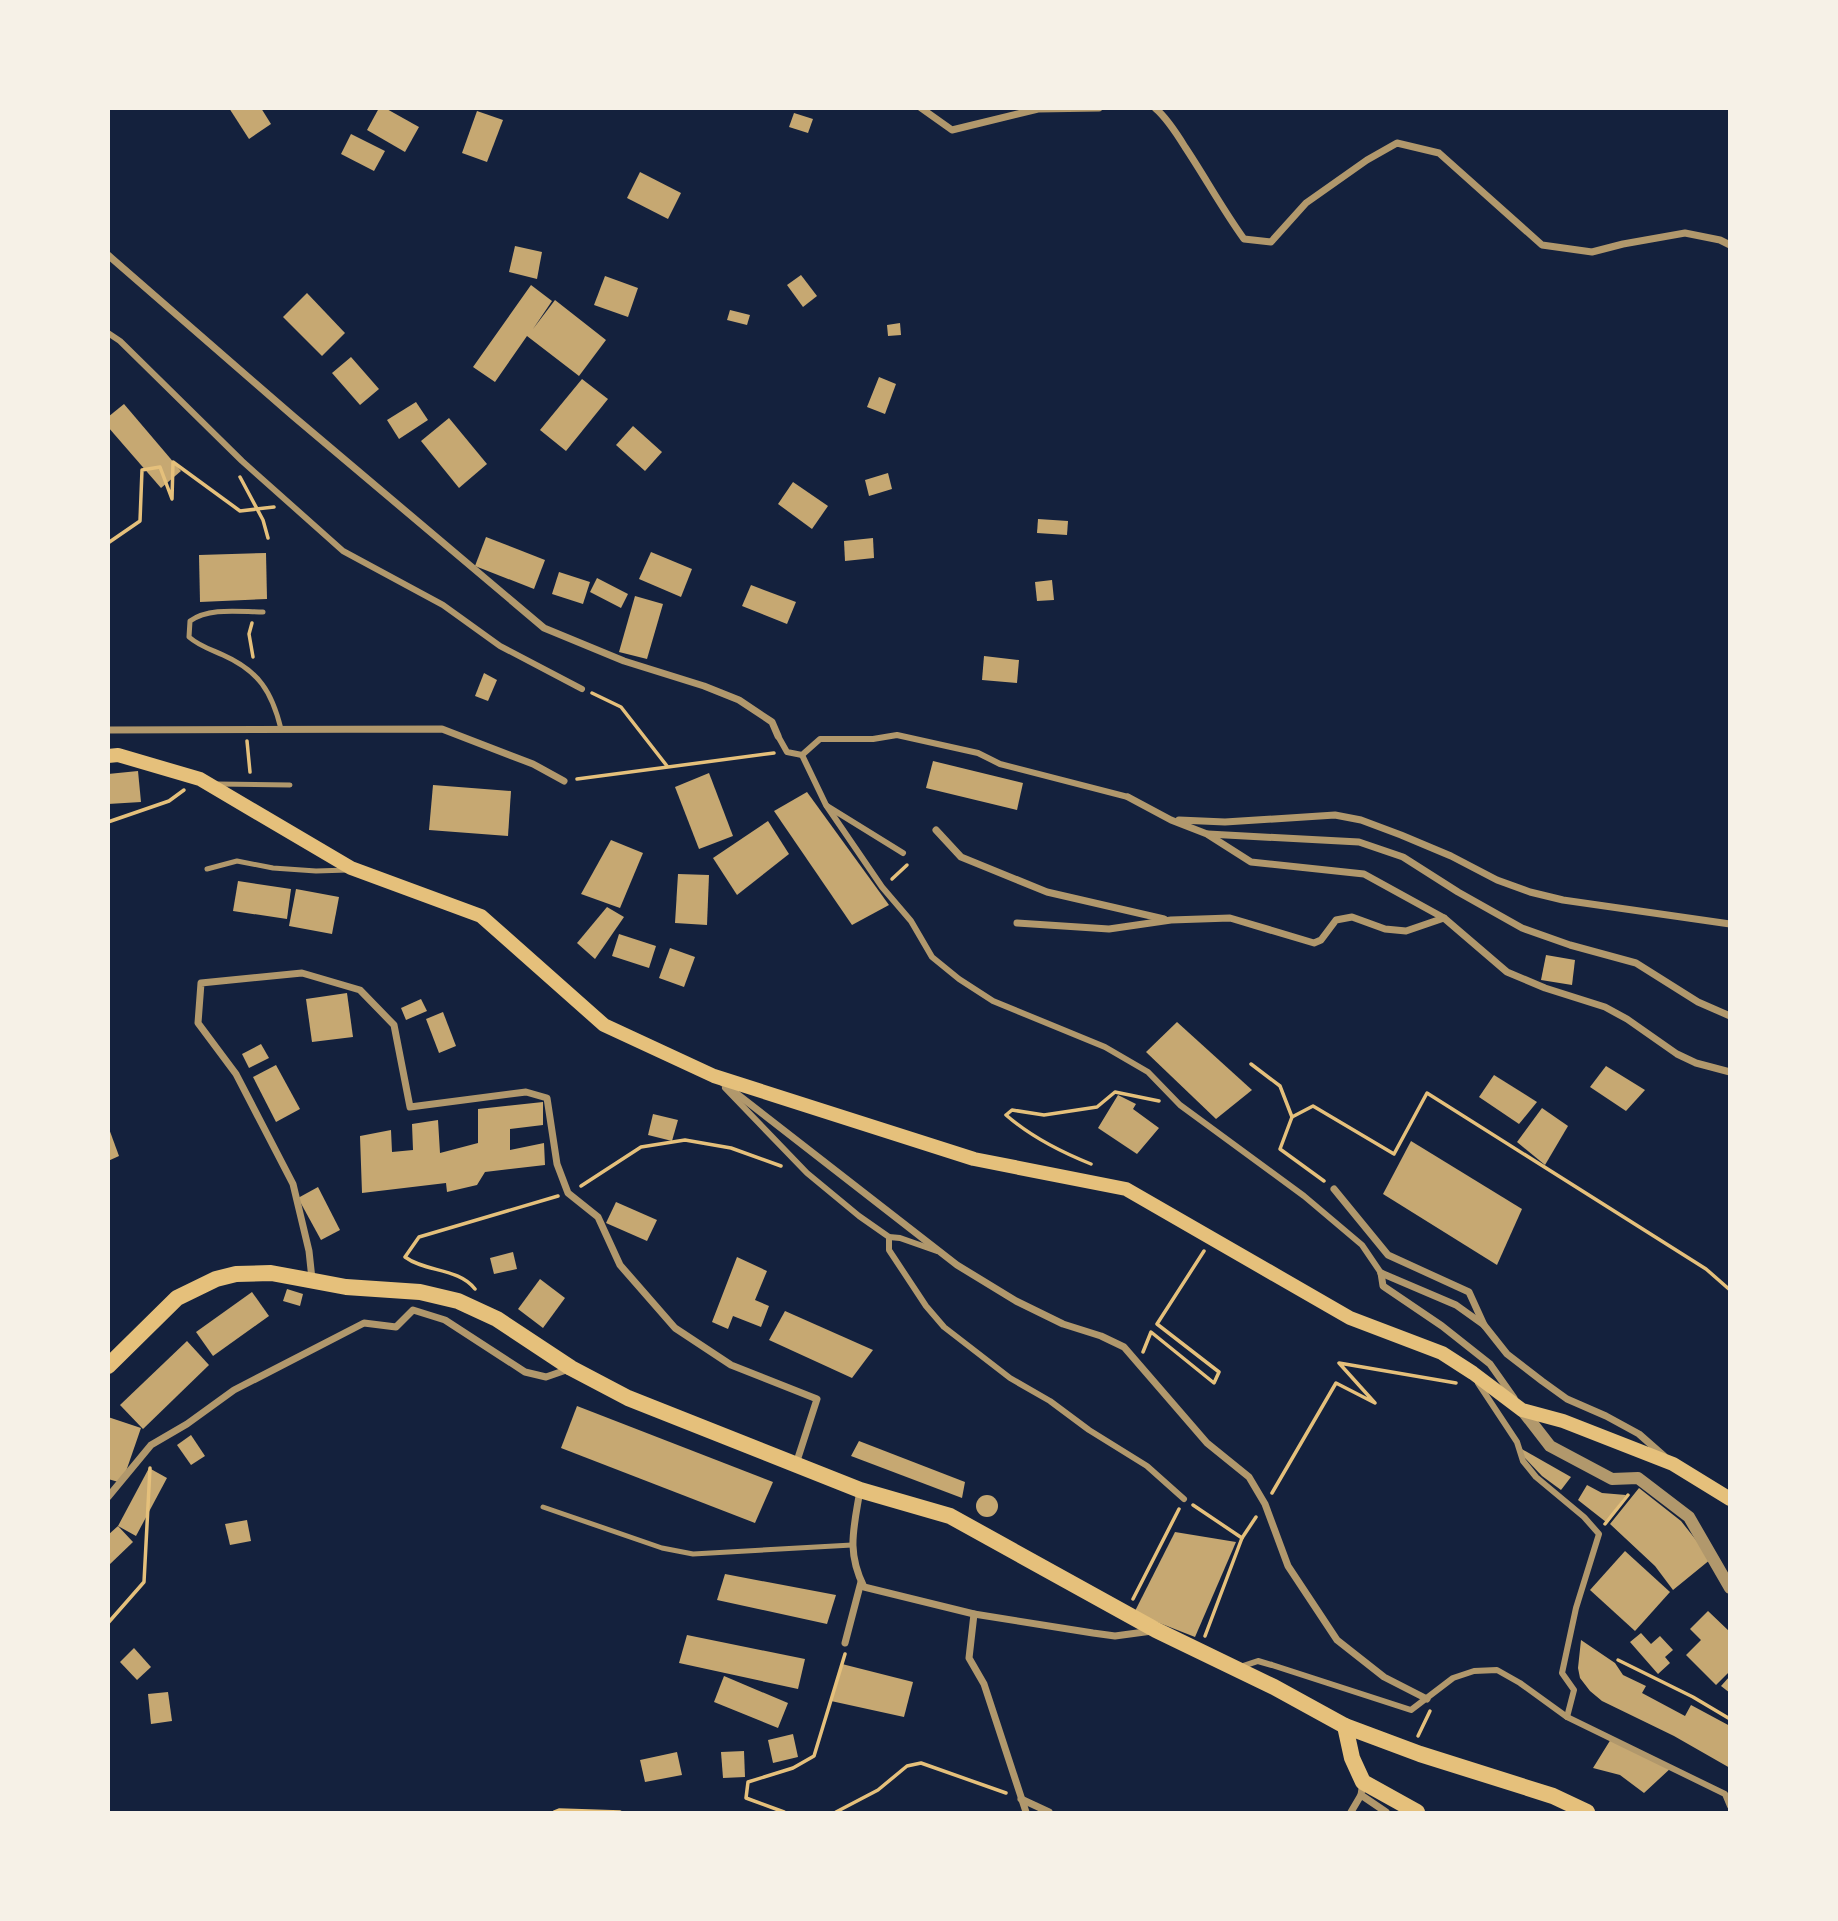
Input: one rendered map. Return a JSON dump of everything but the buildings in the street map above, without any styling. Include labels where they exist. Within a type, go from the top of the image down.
[{"type":"highway","points":[[108,1366],[177,1298],[216,1279],[271,1273],[346,1287],[420,1292],[458,1301],[497,1319],[571,1368],[657,1411],[860,1490],[950,1517],[1156,1630],[1342,1725],[1553,1796],[1587,1812]]},
{"type":"highway","points":[[1342,1725],[1362,1788],[1416,1812]]},
{"type":"main road","points":[[108,756],[118,755],[204,781],[351,868],[481,916],[604,1025],[714,1076],[974,1159],[1126,1189],[1350,1318],[1442,1353],[1522,1410],[1563,1421],[1673,1464],[1730,1499]]},
{"type":"street","points":[[921,108],[951,130],[1038,109],[1098,108]]},
{"type":"street","points":[[1155,108],[1179,137],[1244,239],[1271,242],[1306,202],[1397,142],[1439,153],[1542,245],[1592,253],[1623,244],[1685,233],[1720,240],[1730,245]]},
{"type":"street","points":[[108,255],[544,628],[624,661],[704,686],[739,701],[772,722],[787,752],[803,755]]},
{"type":"street","points":[[108,333],[120,341],[242,461],[343,551],[443,605],[500,646],[582,689]]},
{"type":"street","points":[[108,730],[442,729],[533,764],[564,781]]},
{"type":"street","points":[[803,755],[820,739],[873,739],[897,735],[978,753],[1000,764],[1128,797],[1171,820],[1207,834],[1251,862],[1364,874],[1444,918],[1507,972],[1545,988],[1605,1007],[1627,1018],[1677,1054],[1696,1063],[1730,1072]]},
{"type":"street","points":[[803,755],[826,805],[882,887],[911,921],[932,957],[959,979],[993,1000],[1105,1047],[1148,1073],[1180,1105],[1304,1196],[1362,1245],[1381,1273],[1382,1286],[1442,1326],[1490,1364],[1550,1446],[1612,1479],[1638,1478],[1689,1517],[1730,1588]]},
{"type":"street","points":[[826,805],[903,853]]},
{"type":"street","points":[[1171,820],[1225,822],[1335,815],[1361,820],[1401,835],[1451,856],[1497,880],[1530,891],[1563,900],[1730,924]]},
{"type":"street","points":[[936,830],[961,856],[1047,892],[1171,920]]},
{"type":"street","points":[[1207,834],[1359,842],[1403,857],[1522,928],[1636,964],[1698,1002],[1730,1016]]},
{"type":"street","points":[[1017,923],[1109,929],[1171,920],[1230,918],[1314,943],[1321,940],[1336,920],[1352,917],[1385,929],[1406,932],[1444,918]]},
{"type":"street","points":[[313,1280],[293,1184],[236,1074],[198,1023],[201,983],[302,973],[360,990],[394,1025],[410,1107],[526,1092],[547,1098],[557,1164],[568,1193],[598,1217],[620,1265],[675,1328],[731,1365],[817,1399],[796,1465]]},
{"type":"street","points":[[714,1076],[807,1173],[859,1216],[889,1237],[900,1238],[939,1252]]},
{"type":"street","points":[[714,1076],[939,1252],[1016,1301],[1063,1324],[1124,1347],[1207,1443],[1249,1477],[1265,1504],[1288,1566],[1337,1640],[1384,1677],[1427,1699]]},
{"type":"street","points":[[1334,1189],[1388,1255],[1469,1292],[1484,1325],[1507,1354],[1567,1399],[1639,1434],[1673,1464]]},
{"type":"street","points":[[889,1237],[888,1250],[926,1306],[944,1327],[1010,1378],[1050,1401],[1089,1430],[1147,1466],[1184,1499]]},
{"type":"street","points":[[1381,1273],[1456,1305],[1484,1325]]},
{"type":"street","points":[[108,1497],[151,1445],[245,1384],[364,1323],[396,1327],[412,1310],[445,1320],[525,1372],[546,1377],[571,1368]]},
{"type":"street","points":[[1468,1369],[1517,1442],[1523,1461],[1536,1477],[1600,1534],[1576,1608],[1562,1672],[1574,1690],[1567,1717]]},
{"type":"street","points":[[860,1490],[852,1545],[856,1571],[864,1587],[974,1614],[1115,1636],[1156,1630]]},
{"type":"street","points":[[845,1643],[862,1581]]},
{"type":"street","points":[[974,1614],[969,1658],[984,1684],[1026,1812]]},
{"type":"street","points":[[1235,1669],[1258,1661],[1272,1664],[1411,1710],[1453,1678],[1474,1671],[1497,1670],[1567,1717],[1725,1794],[1730,1806]]},
{"type":"street","points":[[1351,1812],[1362,1788],[1386,1812]]},
{"type":"street","points":[[1021,1798],[1049,1812]]},
{"type":"lane","points":[[263,612],[209,613],[191,621],[189,637],[234,660],[256,676],[274,701],[281,729]]},
{"type":"lane","points":[[204,781],[290,785]]},
{"type":"lane","points":[[207,869],[237,861],[316,871],[345,871],[351,868]]},
{"type":"lane","points":[[543,1507],[662,1548],[693,1554],[852,1545]]},
{"type":"path","points":[[108,543],[140,521],[142,470],[160,467],[172,499],[173,462],[240,512],[290,504]]},
{"type":"path","points":[[258,509],[268,538]]},
{"type":"path","points":[[255,612],[249,634],[256,676]]},
{"type":"path","points":[[582,689],[621,706],[667,766]]},
{"type":"path","points":[[247,729],[251,784]]},
{"type":"path","points":[[564,781],[787,752]]},
{"type":"path","points":[[108,822],[169,801],[204,781]]},
{"type":"path","points":[[882,887],[910,862]]},
{"type":"path","points":[[1251,1064],[1280,1086],[1292,1117],[1280,1149],[1334,1189]]},
{"type":"path","points":[[1097,1166],[1074,1157],[1021,1128],[1006,1115],[1012,1110],[1044,1115],[1097,1107],[1115,1092],[1180,1105]]},
{"type":"path","points":[[1292,1117],[1313,1106],[1394,1154],[1427,1093],[1706,1269],[1730,1290]]},
{"type":"path","points":[[1138,1363],[1151,1332],[1214,1383],[1219,1372],[1157,1324],[1212,1238]]},
{"type":"path","points":[[1197,1650],[1208,1633],[1241,1538],[1265,1504],[1336,1383],[1375,1403],[1339,1363],[1482,1388]]},
{"type":"path","points":[[108,1623],[144,1582],[151,1445]]},
{"type":"path","points":[[1600,1534],[1638,1478]]},
{"type":"path","points":[[1126,1613],[1184,1499],[1241,1538]]},
{"type":"path","points":[[784,1812],[746,1798],[748,1782],[793,1768],[814,1756],[840,1675],[845,1643]]},
{"type":"path","points":[[1618,1660],[1730,1720]]},
{"type":"path","points":[[1411,1750],[1430,1713],[1427,1699]]},
{"type":"path","points":[[836,1812],[877,1790],[907,1766],[921,1763],[1021,1798]]},
{"type":"path","points":[[554,1812],[620,1812]]}]
